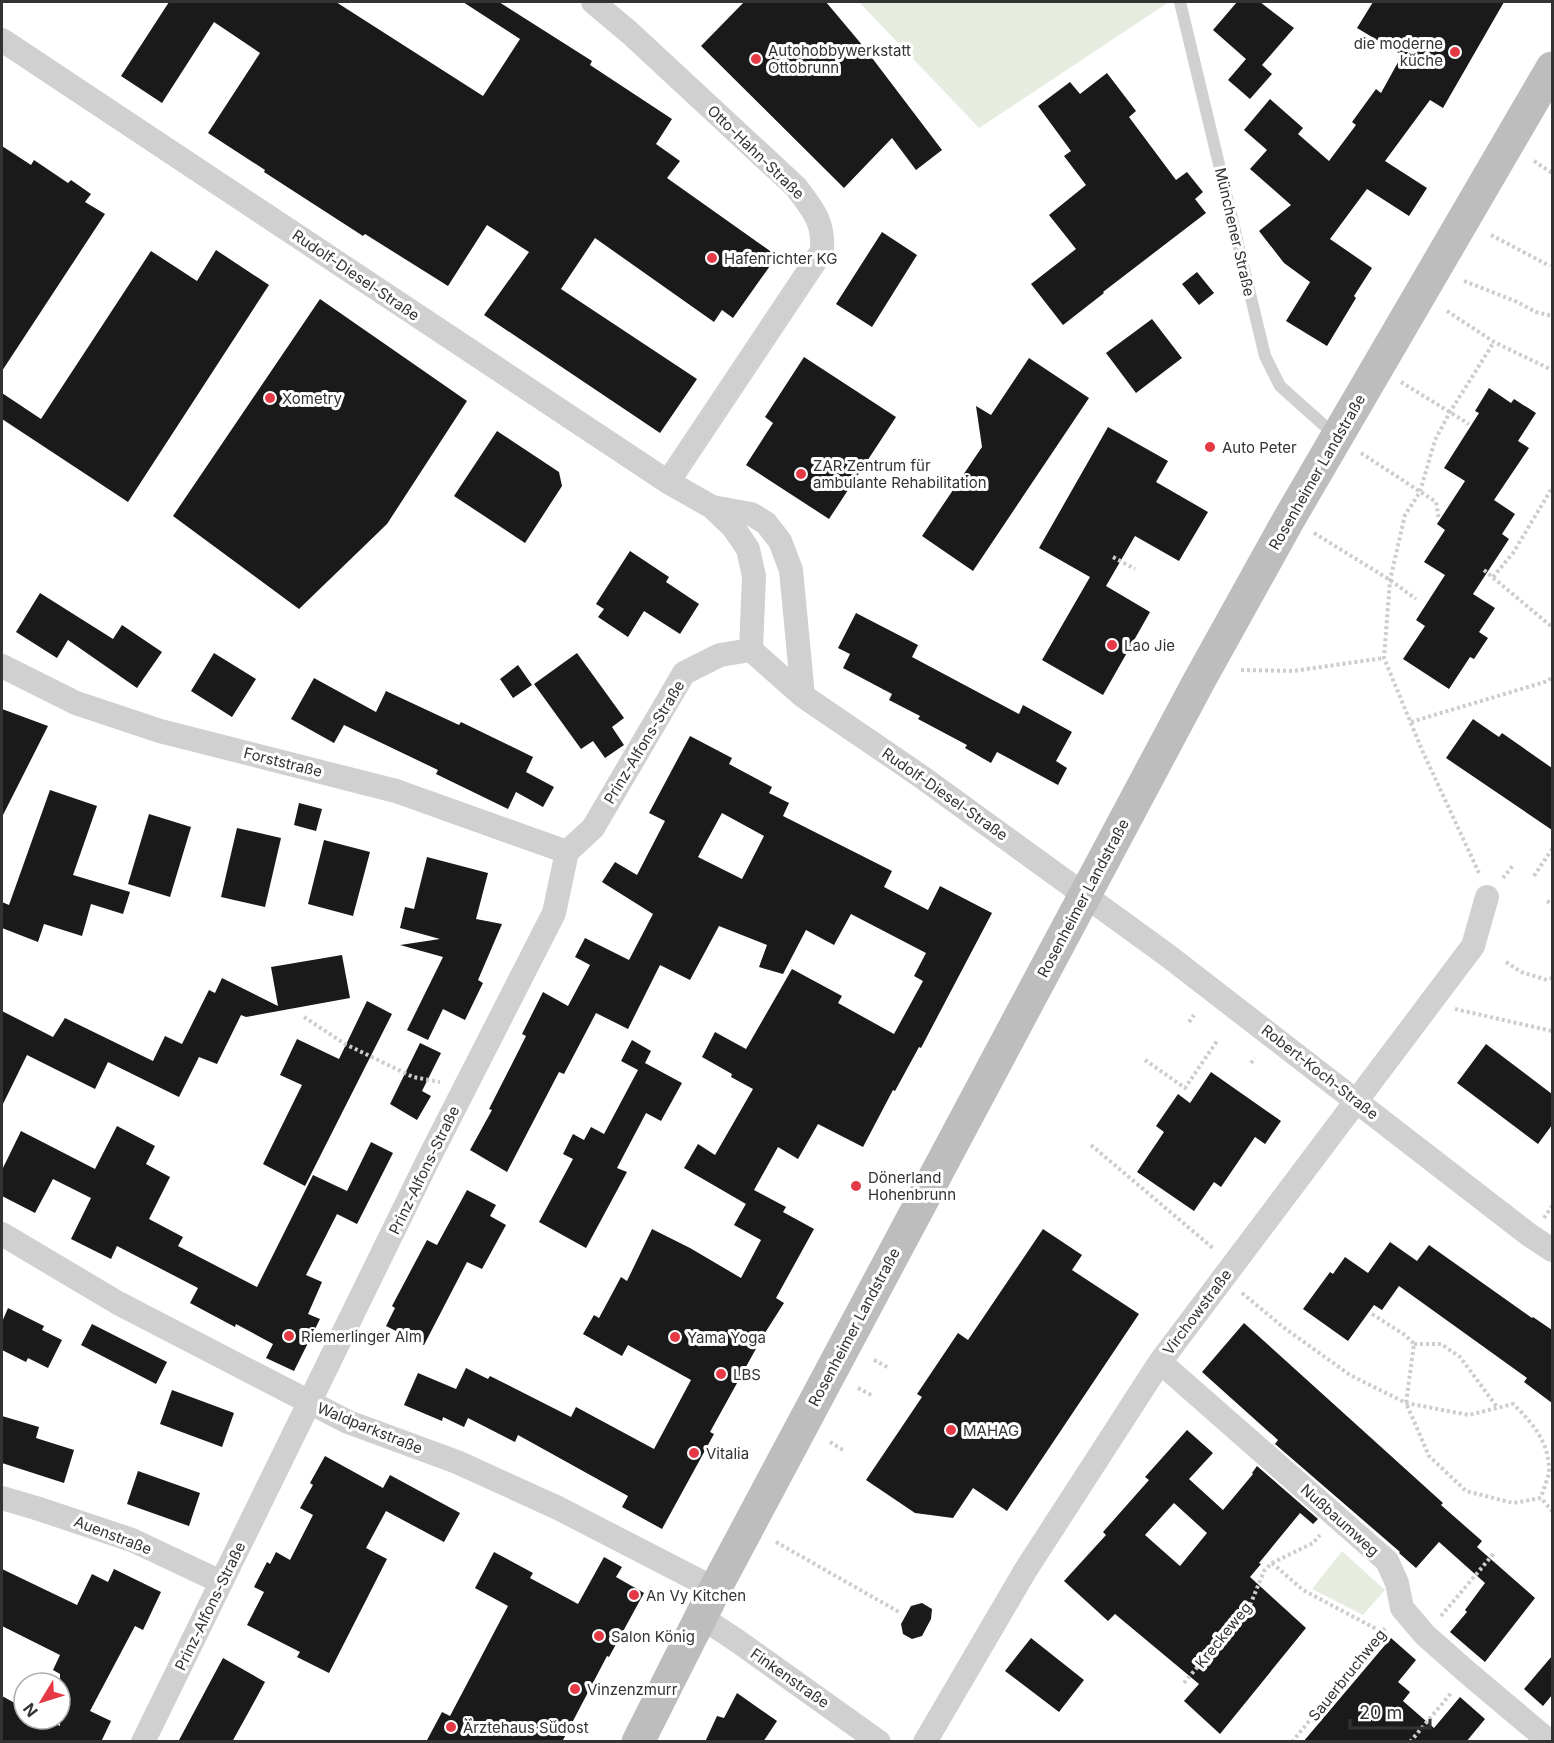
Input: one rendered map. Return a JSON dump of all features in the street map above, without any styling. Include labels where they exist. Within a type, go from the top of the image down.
[{"type":"main road","name":"Rosenheimer Landstraße","points":[[638,1742],[700,1617],[1199,681],[1289,519],[1552,69]]},
{"type":"street","name":"Otto-Hahn-Straße","points":[[593,2],[630,33],[796,187],[816,214],[823,233],[822,251],[668,482]]},
{"type":"street","name":"Rudolf-Diesel-Straße","points":[[2,40],[668,482],[712,507],[733,527],[748,549],[754,576],[751,650],[803,696],[1086,894]]},
{"type":"street","name":"Rudolf-Diesel-Straße","points":[[712,507],[751,514],[766,523],[780,541],[791,570],[803,696]]},
{"type":"street","name":"Prinz-Alfons-Straße","points":[[143,1742],[463,1092],[554,913],[567,852],[593,828],[684,673],[720,655],[751,650]]},
{"type":"street","name":"Forststraße","points":[[2,666],[76,703],[149,727],[396,791],[567,852]]},
{"type":"street","name":"Robert-Koch-Straße","points":[[1086,894],[1357,1100],[1528,1234],[1552,1250]]},
{"type":"street","name":"Virchowstraße","points":[[925,1742],[1025,1571],[1160,1362],[1473,946],[1487,897]]},
{"type":"street","name":"Waldparkstraße","points":[[2,1234],[118,1302],[348,1422],[457,1462],[558,1508],[715,1589]]},
{"type":"street","name":"Nußbaumweg","points":[[1160,1362],[1387,1561],[1397,1583],[1402,1608],[1425,1635],[1550,1742]]},
{"type":"street","name":"Auenstraße","points":[[2,1498],[132,1540],[221,1582]]},
{"type":"street","name":"Finkenstraße","points":[[700,1617],[879,1742]]},
{"type":"lane","name":"Münchener Straße","points":[[1180,2],[1265,356],[1280,386],[1337,437]]},
{"type":"path","points":[[1534,161],[1552,173]]},
{"type":"path","points":[[1491,235],[1550,266]]},
{"type":"path","points":[[1464,281],[1515,300],[1536,312],[1552,316]]},
{"type":"path","points":[[1447,311],[1494,342],[1552,370]]},
{"type":"path","points":[[1487,897],[1474,860],[1426,760],[1384,657],[1390,580],[1405,515],[1420,492],[1435,440],[1494,342]]},
{"type":"path","points":[[1432,401],[1469,424]]},
{"type":"path","points":[[1337,437],[1436,502],[1439,520]]},
{"type":"path","points":[[1493,577],[1513,553],[1552,488]]},
{"type":"path","points":[[1289,519],[1390,580],[1416,599]]},
{"type":"path","points":[[1113,556],[1135,569]]},
{"type":"path","points":[[1484,570],[1552,627]]},
{"type":"path","points":[[1241,670],[1293,671],[1384,657]]},
{"type":"path","points":[[1411,722],[1550,682],[1552,677]]},
{"type":"path","points":[[1534,876],[1552,849]]},
{"type":"path","points":[[1547,901],[1552,904]]},
{"type":"path","points":[[1506,962],[1521,972],[1547,980],[1552,978]]},
{"type":"path","points":[[1433,999],[1458,1011],[1552,1031]]},
{"type":"path","points":[[1189,1022],[1194,1015]]},
{"type":"path","points":[[304,1017],[345,1044],[413,1077],[443,1082],[463,1092]]},
{"type":"path","points":[[1145,1060],[1185,1088],[1217,1041]]},
{"type":"path","points":[[1251,1063],[1255,1058]]},
{"type":"path","points":[[1091,1145],[1228,1271],[1283,1327],[1350,1375],[1406,1403],[1469,1415],[1513,1404],[1530,1420],[1543,1439],[1549,1471],[1541,1497]]},
{"type":"path","points":[[1544,1219],[1552,1206]]},
{"type":"path","points":[[1372,1314],[1405,1335],[1414,1344],[1441,1344],[1460,1357],[1497,1407]]},
{"type":"path","points":[[1414,1344],[1406,1403],[1429,1456],[1466,1491],[1513,1503],[1541,1497]]},
{"type":"path","points":[[874,1360],[889,1368]]},
{"type":"path","points":[[858,1389],[873,1396]]},
{"type":"path","points":[[830,1442],[843,1450]]},
{"type":"path","points":[[1541,1497],[1552,1511]]},
{"type":"path","points":[[1336,1516],[1313,1543],[1272,1563],[1303,1590],[1382,1632]]},
{"type":"path","points":[[776,1542],[899,1612]]},
{"type":"path","points":[[1425,1635],[1495,1552]]},
{"type":"path","name":"Kreckeweg","points":[[1184,1683],[1251,1603],[1264,1570],[1272,1563]]},
{"type":"path","name":"Sauerbruchweg","points":[[1292,1742],[1402,1608]]},
{"type":"path","points":[[1410,1742],[1468,1674]]},
{"type":"shaded area","points":[[859,2],[1169,2],[979,128]]},
{"type":"shaded area","points":[[1342,1551],[1385,1590],[1363,1615],[1312,1589]]},
{"type":"building","points":[[169,2],[336,2],[483,96],[520,39],[463,2],[499,2],[592,61],[590,65],[672,119],[656,144],[680,161],[667,178],[777,256],[733,318],[722,310],[714,322],[595,238],[561,289],[697,379],[660,433],[484,315],[529,252],[487,225],[448,286],[365,234],[363,236],[208,133],[260,53],[214,22],[162,103],[121,76]]},
{"type":"building","points":[[744,2],[826,2],[863,46],[942,150],[916,170],[892,138],[844,188],[701,46]]},
{"type":"building","points":[[1237,2],[1260,2],[1294,28],[1262,65],[1272,74],[1250,99],[1228,80],[1246,59],[1213,30]]},
{"type":"building","points":[[1373,2],[1504,2],[1443,108],[1430,100],[1385,161],[1427,188],[1409,216],[1367,189],[1330,239],[1372,268],[1327,346],[1286,321],[1310,282],[1284,263],[1259,231],[1291,205],[1250,169],[1267,150],[1244,130],[1270,99],[1303,128],[1298,134],[1329,161],[1356,125],[1352,122],[1376,89],[1381,93],[1402,55],[1357,28]]},
{"type":"building","points":[[1107,73],[1136,111],[1129,117],[1176,180],[1187,172],[1203,192],[1195,199],[1206,213],[1063,325],[1031,284],[1076,249],[1049,215],[1086,185],[1064,156],[1071,151],[1038,106],[1070,82],[1080,94]]},
{"type":"building","points":[[2,146],[31,165],[34,160],[68,183],[71,180],[91,194],[85,202],[105,214],[2,371]]},
{"type":"building","points":[[882,232],[917,255],[872,327],[836,304]]},
{"type":"building","points":[[216,250],[269,285],[128,502],[2,419],[2,393],[41,419],[151,251],[197,281]]},
{"type":"building","points":[[1197,272],[1214,293],[1199,305],[1182,284]]},
{"type":"building","points":[[320,299],[467,401],[387,524],[299,609],[173,516]]},
{"type":"building","points":[[1152,319],[1182,358],[1136,393],[1106,353]]},
{"type":"building","points":[[804,357],[896,417],[829,519],[746,465],[773,423],[765,417]]},
{"type":"building","points":[[1029,358],[1089,398],[973,571],[922,536],[982,447],[976,406],[991,415]]},
{"type":"building","points":[[1489,388],[1511,403],[1514,399],[1536,413],[1518,441],[1529,448],[1494,500],[1515,514],[1502,534],[1509,539],[1473,594],[1495,608],[1479,632],[1488,638],[1474,659],[1470,657],[1449,689],[1403,659],[1425,626],[1416,620],[1445,575],[1424,562],[1445,530],[1437,524],[1465,481],[1444,468],[1479,413],[1475,411]]},
{"type":"building","points":[[1108,427],[1168,461],[1156,482],[1208,512],[1179,561],[1135,536],[1106,586],[1150,612],[1103,695],[1042,660],[1090,577],[1039,548]]},
{"type":"building","points":[[497,431],[559,472],[562,486],[525,543],[454,496]]},
{"type":"building","points":[[630,551],[669,577],[666,582],[699,604],[680,634],[644,611],[628,637],[598,617],[604,609],[596,604]]},
{"type":"building","points":[[40,593],[113,639],[122,625],[162,652],[137,688],[68,640],[57,658],[16,632]]},
{"type":"building","points":[[856,613],[918,645],[912,657],[1019,714],[1023,705],[1072,732],[1056,761],[1067,768],[1058,785],[997,752],[991,763],[965,748],[967,745],[918,719],[920,716],[889,700],[892,694],[843,668],[850,654],[838,648]]},
{"type":"building","points":[[214,653],[256,679],[232,717],[191,691]]},
{"type":"building","points":[[577,653],[624,718],[612,727],[624,745],[605,758],[593,741],[581,749],[534,684]]},
{"type":"building","points":[[518,665],[532,685],[513,698],[500,679]]},
{"type":"building","points":[[314,678],[376,712],[386,691],[459,725],[461,722],[533,757],[526,772],[554,787],[543,807],[516,792],[508,809],[436,774],[438,770],[344,725],[334,743],[291,719]]},
{"type":"building","points":[[2,709],[48,726],[2,817]]},
{"type":"building","points":[[1473,719],[1499,737],[1502,733],[1552,768],[1552,830],[1446,758]]},
{"type":"building","points":[[690,736],[732,758],[729,764],[772,787],[769,793],[789,803],[783,816],[892,871],[884,887],[928,910],[940,886],[992,913],[921,1048],[919,1047],[895,1091],[893,1090],[863,1147],[818,1124],[798,1159],[778,1147],[754,1190],[786,1207],[783,1212],[814,1229],[776,1298],[784,1303],[710,1432],[714,1434],[662,1529],[622,1507],[628,1496],[518,1435],[515,1442],[468,1418],[464,1427],[443,1417],[442,1421],[404,1405],[418,1373],[456,1389],[466,1368],[488,1379],[490,1376],[571,1417],[576,1407],[654,1449],[691,1380],[628,1345],[622,1356],[583,1334],[594,1315],[599,1318],[621,1277],[627,1281],[652,1229],[741,1278],[761,1240],[734,1225],[746,1204],[684,1168],[698,1144],[715,1155],[753,1089],[702,1057],[715,1032],[746,1049],[792,969],[842,996],[838,1003],[894,1034],[923,981],[914,976],[926,953],[851,914],[834,945],[806,930],[783,974],[759,967],[767,945],[719,926],[690,980],[660,965],[628,1029],[596,1013],[564,1074],[559,1072],[507,1172],[470,1150],[492,1110],[489,1109],[526,1036],[522,1034],[543,992],[568,1006],[590,965],[575,957],[585,938],[629,960],[653,914],[602,882],[615,862],[637,875],[665,821],[649,813]],"holes":[[[722,813],[764,836],[742,879],[698,857]]]},
{"type":"building","points":[[50,790],[97,806],[73,875],[130,892],[123,914],[91,904],[82,936],[44,924],[38,942],[2,928],[2,902],[9,905]]},
{"type":"building","points":[[299,803],[322,809],[316,831],[294,825]]},
{"type":"building","points":[[149,814],[191,827],[170,897],[128,884]]},
{"type":"building","points":[[237,828],[281,838],[265,907],[221,897]]},
{"type":"building","points":[[324,840],[370,852],[353,916],[308,904]]},
{"type":"building","points":[[427,857],[488,873],[476,919],[502,924],[478,980],[483,983],[465,1020],[443,1009],[428,1040],[407,1030],[443,957],[400,945],[440,939],[400,928],[405,907],[414,909]]},
{"type":"building","points":[[342,955],[350,998],[246,1017],[241,1015],[217,1064],[199,1057],[179,1097],[108,1062],[95,1089],[27,1055],[2,1106],[2,1011],[53,1037],[65,1018],[153,1061],[165,1036],[182,1044],[209,990],[215,993],[222,978],[278,1006],[271,967]]},
{"type":"building","points":[[367,1001],[392,1014],[305,1186],[263,1164],[302,1085],[280,1075],[297,1039],[339,1059]]},
{"type":"building","points":[[632,1040],[651,1051],[645,1063],[682,1083],[661,1121],[646,1113],[617,1168],[627,1172],[586,1248],[539,1222],[573,1159],[563,1154],[573,1134],[584,1140],[591,1127],[604,1134],[638,1070],[621,1061]]},
{"type":"building","points":[[420,1043],[441,1053],[422,1091],[431,1096],[417,1120],[390,1104]]},
{"type":"building","points":[[1486,1044],[1552,1094],[1552,1125],[1538,1144],[1457,1083]]},
{"type":"building","points":[[1211,1072],[1281,1121],[1265,1144],[1255,1137],[1221,1187],[1214,1182],[1194,1211],[1137,1172],[1164,1132],[1156,1126],[1178,1094],[1190,1103]]},
{"type":"building","points":[[117,1126],[155,1146],[146,1164],[170,1177],[149,1219],[183,1237],[178,1246],[257,1287],[313,1175],[347,1191],[371,1142],[393,1153],[357,1224],[337,1214],[306,1275],[322,1282],[308,1314],[320,1319],[294,1371],[266,1358],[273,1344],[190,1303],[198,1288],[117,1246],[111,1259],[71,1239],[91,1198],[53,1179],[35,1213],[2,1196],[2,1170],[21,1131],[95,1169]]},
{"type":"building","points":[[467,1190],[496,1205],[490,1216],[506,1225],[482,1269],[467,1262],[424,1345],[386,1326],[395,1308],[392,1306],[427,1240],[437,1245]]},
{"type":"building","points":[[1043,1229],[1082,1255],[1072,1270],[1139,1314],[1007,1511],[973,1488],[953,1518],[915,1513],[866,1480],[922,1397],[917,1394],[958,1333],[968,1340]]},
{"type":"building","points":[[1390,1242],[1417,1261],[1429,1245],[1552,1330],[1552,1403],[1524,1382],[1527,1378],[1399,1286],[1382,1310],[1374,1305],[1348,1341],[1303,1309],[1330,1272],[1333,1274],[1345,1257],[1368,1273]]},
{"type":"building","points":[[8,1308],[44,1326],[42,1330],[62,1340],[48,1368],[28,1358],[26,1362],[2,1350],[2,1322]]},
{"type":"building","points":[[1244,1323],[1443,1503],[1441,1505],[1482,1541],[1477,1547],[1535,1598],[1485,1662],[1450,1632],[1467,1612],[1465,1610],[1485,1583],[1439,1542],[1416,1568],[1275,1444],[1278,1440],[1202,1372]]},
{"type":"building","points":[[92,1324],[167,1362],[156,1384],[81,1345]]},
{"type":"building","points":[[172,1390],[234,1413],[222,1447],[160,1424]]},
{"type":"building","points":[[2,1416],[39,1427],[36,1438],[74,1450],[64,1483],[2,1463]]},
{"type":"building","points":[[1187,1430],[1213,1453],[1189,1479],[1223,1510],[1257,1466],[1318,1519],[1313,1524],[1300,1513],[1250,1577],[1306,1628],[1220,1734],[1184,1701],[1199,1684],[1115,1614],[1108,1621],[1064,1581],[1106,1535],[1103,1532],[1149,1480],[1145,1477]],"holes":[[[1174,1503],[1207,1533],[1180,1566],[1145,1535]]]},
{"type":"building","points":[[325,1456],[383,1488],[390,1475],[460,1513],[444,1542],[386,1511],[366,1548],[387,1559],[329,1673],[297,1657],[300,1652],[247,1625],[264,1592],[254,1587],[267,1562],[270,1564],[276,1552],[290,1560],[313,1515],[300,1508],[313,1485],[310,1483]]},
{"type":"building","points":[[138,1471],[200,1493],[189,1526],[127,1504]]},
{"type":"building","points":[[494,1552],[533,1573],[530,1578],[578,1604],[604,1557],[622,1567],[616,1577],[644,1593],[609,1657],[607,1656],[562,1742],[426,1742],[442,1712],[450,1716],[508,1606],[475,1588]]},
{"type":"building","points":[[2,1569],[77,1605],[92,1574],[108,1582],[114,1569],[161,1592],[143,1630],[135,1626],[90,1711],[111,1721],[101,1742],[2,1742],[2,1696],[12,1701],[12,1731],[72,1731],[72,1671],[53,1670],[60,1655],[2,1626]]},
{"type":"building","points":[[922,1603],[932,1609],[931,1619],[922,1636],[912,1639],[903,1634],[901,1624],[911,1606]]},
{"type":"building","points":[[1031,1638],[1084,1680],[1059,1712],[1005,1671]]},
{"type":"building","points":[[1391,1638],[1416,1660],[1398,1682],[1410,1692],[1403,1701],[1434,1728],[1460,1697],[1485,1719],[1466,1742],[1303,1742]]},
{"type":"building","points":[[1552,1656],[1552,1695],[1543,1706],[1524,1689]]},
{"type":"building","points":[[223,1658],[265,1682],[232,1742],[178,1742]]},
{"type":"building","points":[[737,1693],[777,1721],[763,1742],[705,1742],[717,1716],[724,1718]]},
{"type":"place","name":"die moderne küche","points":[[1455,52]]},
{"type":"place","name":"Autohobbywerkstatt Ottobrunn","points":[[756,59]]},
{"type":"place","name":"Hafenrichter KG","points":[[712,258]]},
{"type":"place","name":"Xometry","points":[[270,398]]},
{"type":"place","name":"Auto Peter","points":[[1210,447]]},
{"type":"place","name":"ZAR Zentrum für ambulante Rehabilitation","points":[[801,474]]},
{"type":"place","name":"Lao Jie","points":[[1112,645]]},
{"type":"place","name":"Dönerland Hohenbrunn","points":[[856,1186]]},
{"type":"place","name":"Riemerlinger Alm","points":[[289,1336]]},
{"type":"place","name":"Yama Yoga","points":[[675,1337]]},
{"type":"place","name":"LBS","points":[[721,1374]]},
{"type":"place","name":"MAHAG","points":[[951,1430]]},
{"type":"place","name":"Vitalia","points":[[694,1453]]},
{"type":"place","name":"An Vy Kitchen","points":[[634,1595]]},
{"type":"place","name":"Salon König","points":[[599,1636]]},
{"type":"place","name":"Vinzenzmurr","points":[[575,1689]]},
{"type":"place","name":"Ärztehaus Südost","points":[[451,1727]]}]
